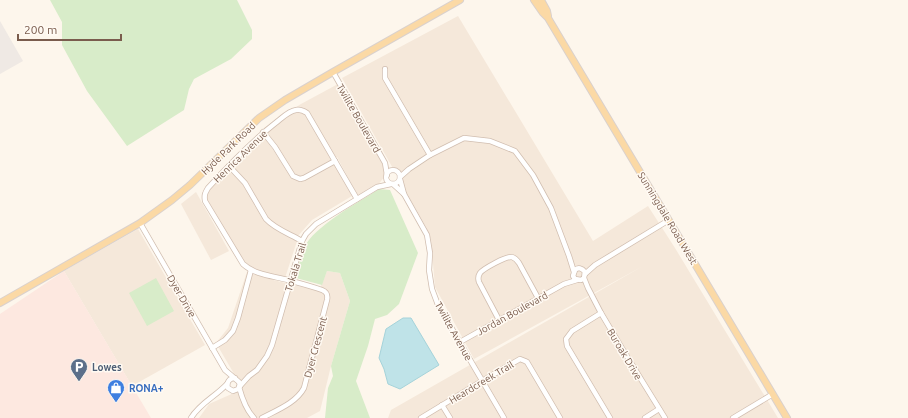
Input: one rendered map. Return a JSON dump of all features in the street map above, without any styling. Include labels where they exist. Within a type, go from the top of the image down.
[{"type":"main road","name":"Hyde Park Road","points":[[0,303],[140,223],[190,185],[259,118],[285,100],[460,0]]},
{"type":"main road","name":"Sunningdale Road West","points":[[534,0],[548,18],[787,418]]},
{"type":"main road","name":"Sunningdale Road West","points":[[541,0],[547,11],[548,18]]},
{"type":"street","points":[[385,69],[386,78],[430,155]]},
{"type":"street","name":"Twilite Boulevard","points":[[332,72],[385,163],[395,171]]},
{"type":"street","name":"Henrica Avenue","points":[[251,270],[243,264],[205,201],[204,196],[208,188],[250,144],[263,132],[290,112],[294,110],[301,110],[308,113],[357,199]]},
{"type":"street","points":[[263,132],[275,147],[293,176],[297,178],[304,178],[335,161]]},
{"type":"street","points":[[409,169],[390,171],[386,176],[387,181],[392,184],[397,183],[409,169],[430,155],[464,138],[490,141],[515,151],[533,175],[551,208],[569,256],[574,277],[582,278]]},
{"type":"street","name":"Twilite Boulevard","points":[[385,163],[386,176]]},
{"type":"street","points":[[228,166],[245,183],[269,222],[302,240]]},
{"type":"street","points":[[395,171],[398,173],[400,178]]},
{"type":"street","name":"Tokala Trail","points":[[378,187],[386,176]]},
{"type":"street","name":"Twilite Avenue","points":[[400,178],[404,194],[427,235],[430,253],[429,270],[432,289],[438,305],[504,418]]},
{"type":"street","name":"Tokala Trail","points":[[240,387],[249,376],[257,370],[270,351],[302,240],[306,234],[316,224],[357,199],[378,187],[392,184]]},
{"type":"street","name":"Twilite Avenue","points":[[392,184],[404,194]]},
{"type":"street","points":[[582,278],[596,265],[669,220]]},
{"type":"street","name":"Dyer Drive","points":[[140,223],[225,370],[235,378]]},
{"type":"street","points":[[569,256],[585,272],[582,278]]},
{"type":"street","points":[[499,320],[479,282],[478,277],[481,271],[506,257],[516,259],[538,298]]},
{"type":"street","points":[[573,273],[576,269],[596,265]]},
{"type":"street","points":[[212,348],[225,340],[233,331],[251,270],[291,280]]},
{"type":"street","name":"Jordan Boulevard","points":[[564,284],[573,273]]},
{"type":"street","name":"Jordan Boulevard","points":[[460,342],[564,284],[582,278]]},
{"type":"street","name":"Buroak Drive","points":[[582,278],[601,314],[665,418]]},
{"type":"street","name":"Dyer Crescent","points":[[262,418],[292,401],[304,388],[328,300],[324,291],[291,280]]},
{"type":"street","points":[[601,314],[572,331],[566,339],[567,346],[610,418]]},
{"type":"street","name":"Heardcreek Trail","points":[[421,418],[520,359],[525,360],[560,418]]},
{"type":"street","name":"Dyer Drive","points":[[225,370],[227,383]]},
{"type":"street","points":[[191,418],[194,412],[202,404],[217,394],[230,379],[249,376]]},
{"type":"street","points":[[235,378],[239,382],[242,398],[254,418]]},
{"type":"street","points":[[227,383],[231,390],[242,398]]},
{"type":"street","points":[[217,394],[236,390],[240,387]]},
{"type":"street","points":[[733,418],[773,394]]},
{"type":"street","points":[[442,405],[450,418]]},
{"type":"street","points":[[645,418],[659,409]]},
{"type":"shaded area","points":[[458,16],[593,241],[648,206],[778,418],[388,418],[391,410],[643,266],[474,359],[435,287],[431,240],[426,227],[342,78]]},
{"type":"shaded area","points":[[0,21],[23,61],[0,74]]},
{"type":"shaded area","points":[[338,84],[383,165],[385,174],[377,186],[358,196],[337,157],[303,177],[296,176],[264,128],[301,104]]},
{"type":"shaded area","points":[[264,136],[292,178],[302,181],[334,163],[352,196],[312,220],[298,236],[273,223],[267,217],[232,166],[254,143]]},
{"type":"shaded area","points":[[228,170],[243,184],[268,224],[297,241],[285,278],[251,268],[244,264],[206,199],[206,194]]},
{"type":"shaded area","points":[[196,192],[229,251],[211,260],[181,204]]},
{"type":"shaded area","points":[[138,229],[205,345],[132,386],[64,271]]},
{"type":"shaded area","points":[[64,271],[151,418],[0,418],[0,314]]},
{"type":"shaded area","points":[[327,271],[340,273],[350,301],[331,366],[320,411],[307,418],[199,418],[209,404],[243,389],[216,343],[228,328],[247,272],[319,291]]},
{"type":"green space","points":[[50,0],[237,0],[252,30],[252,39],[231,59],[194,79],[189,89],[184,110],[127,146],[87,91],[62,45],[62,22]]},
{"type":"green space","points":[[379,189],[390,190],[418,253],[399,304],[387,315],[375,319],[368,346],[356,381],[370,418],[325,418],[328,388],[333,376],[331,366],[350,301],[340,273],[327,271],[322,285],[296,278],[299,263],[304,248],[317,232],[337,216]]},
{"type":"green space","points":[[156,278],[174,311],[147,326],[129,293]]},
{"type":"water","points":[[403,318],[411,318],[439,365],[400,389],[388,384],[379,358],[386,329]]},
{"type":"place","name":"Lowes","points":[[79,382]]},
{"type":"place","name":"RONA+","points":[[116,403]]}]
